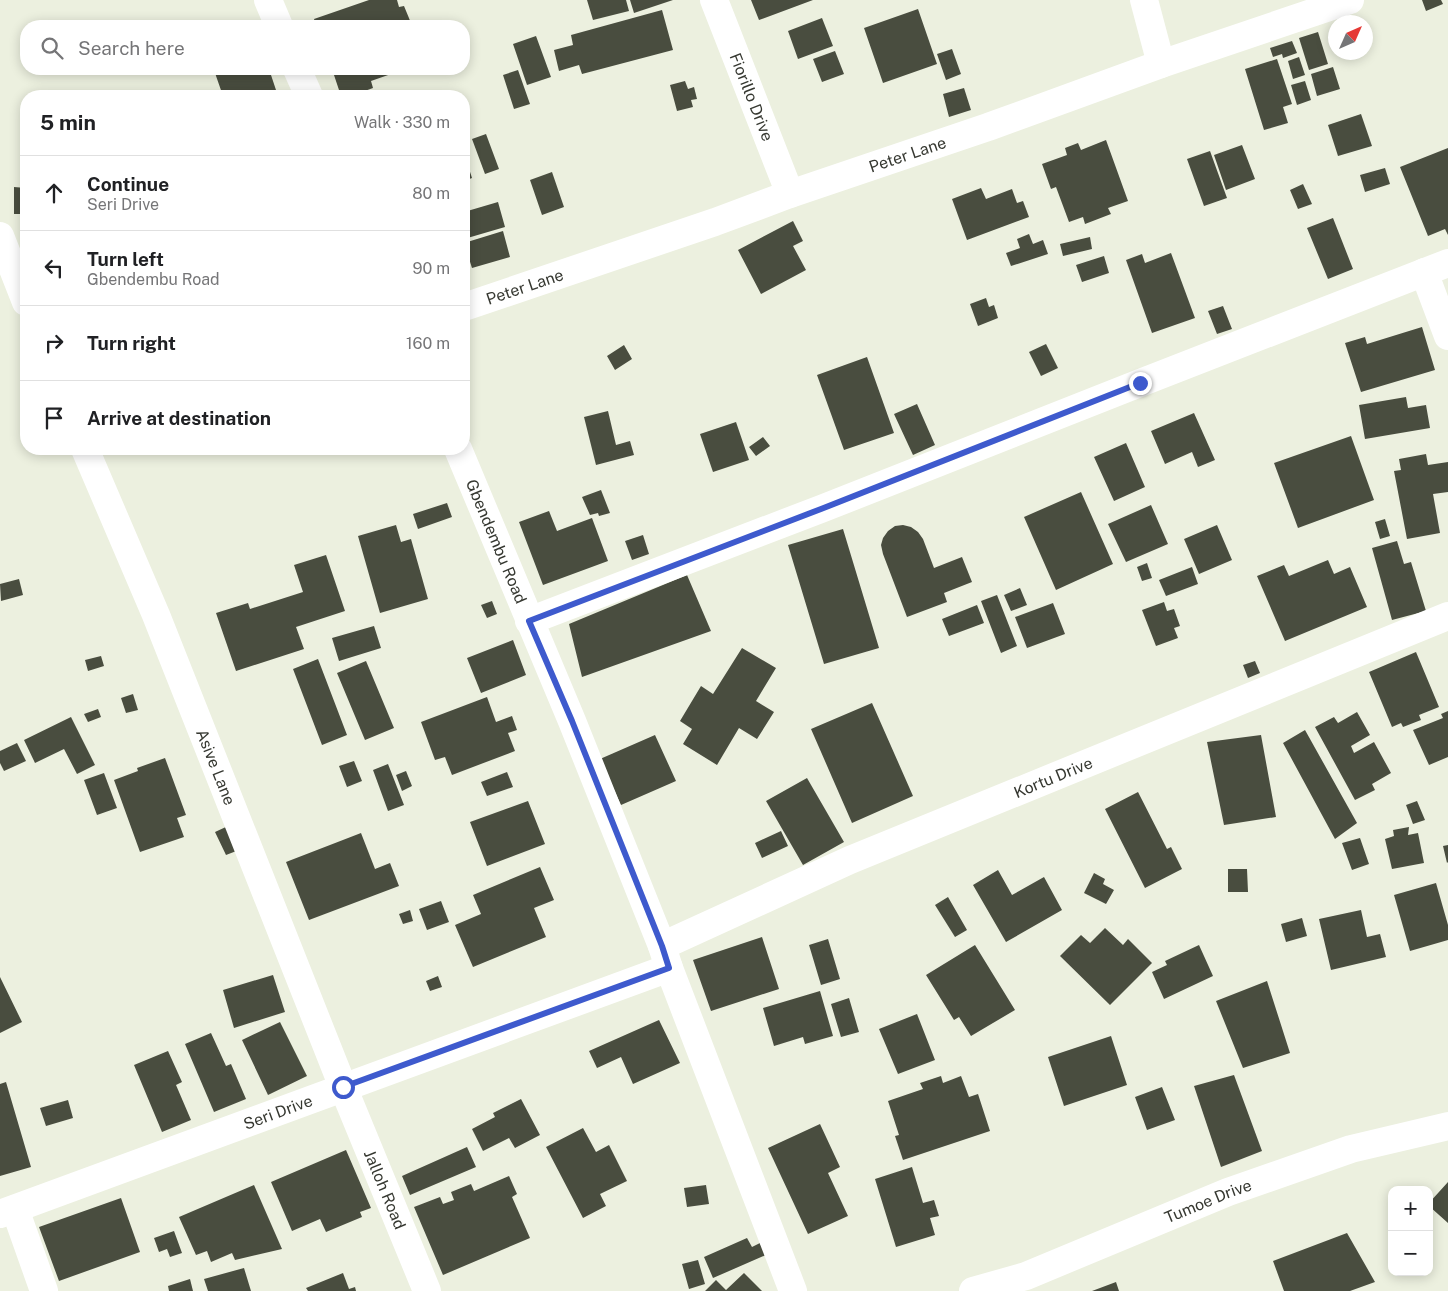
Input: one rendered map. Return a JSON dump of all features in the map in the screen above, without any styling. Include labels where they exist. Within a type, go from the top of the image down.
[{"type":"street","points":[[268,0],[276,20]]},
{"type":"street","name":"Fiorillo Drive","points":[[714,0],[790,194]]},
{"type":"street","points":[[1144,0],[1161,64]]},
{"type":"street","name":"Peter Lane","points":[[470,305],[715,222],[790,194],[988,127],[1161,64],[1350,0]]},
{"type":"street","points":[[300,75],[306,90]]},
{"type":"street","points":[[0,236],[20,287]]},
{"type":"street","points":[[529,621],[821,509],[1436,268],[1448,336]]},
{"type":"street","name":"Asive Lane","points":[[88,455],[160,624],[343,1087]]},
{"type":"street","name":"Gbendembu Road","points":[[460,455],[572,721],[793,1291]]},
{"type":"street","name":"Kortu Drive","points":[[665,957],[850,860],[1448,616]]},
{"type":"street","name":"Seri Drive","points":[[8,1211],[343,1087],[665,957]]},
{"type":"street","name":"Jalloh Road","points":[[343,1087],[427,1291]]},
{"type":"street","name":"Tumoe Drive","points":[[974,1291],[1029,1283],[1228,1192],[1351,1149],[1444,1132]]},
{"type":"street","points":[[8,1211],[44,1291]]},
{"type":"building","points":[[369,0],[397,0],[399,7],[404,6],[410,20],[314,20]]},
{"type":"building","points":[[587,0],[626,0],[629,11],[593,20]]},
{"type":"building","points":[[630,0],[673,0],[634,13]]},
{"type":"building","points":[[751,0],[813,0],[759,20]]},
{"type":"building","points":[[1422,0],[1441,0],[1443,4],[1426,11]]},
{"type":"building","points":[[918,9],[937,64],[883,83],[864,28]]},
{"type":"building","points":[[662,10],[673,50],[582,74],[579,65],[559,71],[554,50],[573,45],[571,35]]},
{"type":"building","points":[[822,18],[833,46],[798,59],[788,31]]},
{"type":"building","points":[[1318,32],[1328,64],[1309,70],[1299,38]]},
{"type":"building","points":[[536,36],[551,77],[527,85],[513,44]]},
{"type":"building","points":[[1292,41],[1297,53],[1283,58],[1282,54],[1273,57],[1270,48]]},
{"type":"building","points":[[952,49],[961,74],[946,80],[937,54]]},
{"type":"building","points":[[835,51],[844,74],[822,82],[813,59]]},
{"type":"building","points":[[1299,57],[1305,75],[1293,79],[1288,61]]},
{"type":"building","points":[[1277,59],[1292,104],[1283,107],[1288,123],[1264,130],[1245,69]]},
{"type":"building","points":[[1333,67],[1340,89],[1317,96],[1311,74]]},
{"type":"building","points":[[518,70],[530,104],[514,109],[503,75]]},
{"type":"building","points":[[216,75],[271,75],[276,90],[221,90]]},
{"type":"building","points":[[334,75],[388,75],[371,81],[373,88],[368,90],[339,90]]},
{"type":"building","points":[[685,81],[688,89],[694,87],[697,99],[691,100],[693,107],[677,111],[670,85]]},
{"type":"building","points":[[1305,81],[1311,100],[1297,105],[1291,85]]},
{"type":"building","points":[[964,88],[971,110],[949,117],[943,94]]},
{"type":"building","points":[[1361,114],[1372,146],[1338,156],[1328,125]]},
{"type":"building","points":[[486,134],[499,169],[485,174],[472,139]]},
{"type":"building","points":[[1106,140],[1128,201],[1108,208],[1111,214],[1085,224],[1083,217],[1069,222],[1056,187],[1051,189],[1042,164],[1067,155],[1065,148],[1078,143],[1081,150]]},
{"type":"building","points":[[1242,145],[1255,179],[1226,190],[1214,155]]},
{"type":"building","points":[[1448,148],[1448,235],[1445,229],[1428,236],[1400,167]]},
{"type":"building","points":[[1210,151],[1227,198],[1204,206],[1187,159]]},
{"type":"building","points":[[1385,168],[1390,184],[1365,192],[1360,175]]},
{"type":"building","points":[[552,172],[564,207],[542,215],[530,180]]},
{"type":"building","points":[[1303,184],[1312,204],[1298,209],[1290,190]]},
{"type":"building","points":[[14,187],[20,188],[20,214],[14,214]]},
{"type":"building","points":[[981,188],[986,199],[1012,189],[1017,203],[1023,201],[1029,217],[967,240],[952,199]]},
{"type":"building","points":[[498,202],[505,227],[470,237],[470,210]]},
{"type":"building","points":[[1333,218],[1353,269],[1328,279],[1307,228]]},
{"type":"building","points":[[793,221],[803,241],[793,246],[806,270],[761,294],[738,250]]},
{"type":"building","points":[[503,231],[510,257],[472,268],[470,262],[470,241]]},
{"type":"building","points":[[1029,234],[1033,244],[1043,240],[1048,254],[1011,266],[1006,253],[1020,248],[1017,239]]},
{"type":"building","points":[[1090,237],[1092,249],[1063,256],[1060,244]]},
{"type":"building","points":[[1171,253],[1195,318],[1152,333],[1126,260],[1142,254],[1145,263]]},
{"type":"building","points":[[1104,256],[1109,273],[1082,282],[1076,265]]},
{"type":"building","points":[[986,298],[989,307],[994,305],[998,318],[978,326],[970,304]]},
{"type":"building","points":[[1223,306],[1232,329],[1217,334],[1208,311]]},
{"type":"building","points":[[1422,327],[1435,370],[1361,392],[1345,343],[1365,337],[1367,344]]},
{"type":"building","points":[[1046,344],[1058,368],[1041,376],[1029,352]]},
{"type":"building","points":[[624,345],[632,359],[615,370],[607,356]]},
{"type":"building","points":[[867,357],[894,433],[844,450],[817,375]]},
{"type":"building","points":[[1406,397],[1408,408],[1426,405],[1430,428],[1365,439],[1359,405]]},
{"type":"building","points":[[917,404],[935,445],[913,455],[894,414]]},
{"type":"building","points":[[608,411],[616,445],[630,441],[634,455],[596,465],[584,417]]},
{"type":"building","points":[[1194,413],[1215,460],[1198,467],[1192,452],[1165,464],[1151,431]]},
{"type":"building","points":[[736,422],[749,460],[713,472],[700,434]]},
{"type":"building","points":[[1351,436],[1374,500],[1298,528],[1274,463]]},
{"type":"building","points":[[763,437],[770,446],[756,456],[749,447]]},
{"type":"building","points":[[1126,443],[1145,487],[1114,501],[1094,457]]},
{"type":"building","points":[[1426,454],[1428,465],[1448,462],[1448,492],[1433,494],[1440,533],[1407,539],[1394,471],[1401,470],[1399,459]]},
{"type":"building","points":[[601,490],[610,513],[599,516],[598,513],[590,515],[582,497]]},
{"type":"building","points":[[1081,492],[1113,564],[1056,590],[1024,517]]},
{"type":"building","points":[[447,503],[452,517],[418,529],[413,514]]},
{"type":"building","points":[[1151,505],[1168,544],[1126,562],[1108,524]]},
{"type":"building","points":[[549,511],[557,531],[592,518],[608,561],[543,585],[519,522]]},
{"type":"building","points":[[1385,519],[1390,536],[1380,539],[1375,522]]},
{"type":"building","points":[[396,525],[401,542],[411,539],[428,599],[380,613],[358,536]]},
{"type":"building","points":[[1217,525],[1232,560],[1199,574],[1184,539]]},
{"type":"building","points":[[895,526],[911,527],[918,532],[923,539],[934,568],[962,557],[972,582],[944,593],[947,602],[907,617],[881,545],[888,531]]},
{"type":"building","points":[[843,529],[879,648],[824,664],[788,545]]},
{"type":"building","points":[[643,535],[649,554],[632,560],[625,541]]},
{"type":"building","points":[[1397,541],[1404,564],[1411,562],[1426,611],[1392,620],[1372,548]]},
{"type":"building","points":[[326,555],[345,611],[296,627],[304,649],[236,671],[216,613],[248,603],[250,609],[303,592],[294,565]]},
{"type":"building","points":[[1328,560],[1334,574],[1350,567],[1367,607],[1285,641],[1257,576],[1284,565],[1289,576]]},
{"type":"building","points":[[1147,563],[1152,578],[1142,581],[1137,567]]},
{"type":"building","points":[[1192,567],[1198,584],[1166,596],[1159,580]]},
{"type":"building","points":[[687,575],[711,631],[582,677],[569,624]]},
{"type":"building","points":[[19,579],[23,595],[1,601],[0,584]]},
{"type":"building","points":[[1020,588],[1027,605],[1011,611],[1004,595]]},
{"type":"building","points":[[997,595],[1017,646],[1001,653],[981,601]]},
{"type":"building","points":[[492,601],[497,614],[487,618],[481,605]]},
{"type":"building","points":[[1164,602],[1167,611],[1174,609],[1180,626],[1174,628],[1178,638],[1156,646],[1142,610]]},
{"type":"building","points":[[1053,603],[1065,634],[1027,648],[1015,617]]},
{"type":"building","points":[[977,605],[984,623],[949,636],[942,619]]},
{"type":"building","points":[[374,626],[381,648],[339,661],[332,638]]},
{"type":"building","points":[[513,640],[526,675],[481,693],[467,658]]},
{"type":"building","points":[[742,648],[776,668],[756,701],[774,712],[757,739],[739,728],[717,765],[683,744],[692,729],[680,721],[701,686],[713,694]]},
{"type":"building","points":[[1416,652],[1439,707],[1419,715],[1421,720],[1403,727],[1401,723],[1392,727],[1369,672]]},
{"type":"building","points":[[101,656],[104,666],[88,671],[85,660]]},
{"type":"building","points":[[318,659],[347,735],[322,745],[293,669]]},
{"type":"building","points":[[366,661],[394,728],[365,740],[337,673]]},
{"type":"building","points":[[1255,661],[1260,673],[1248,678],[1243,665]]},
{"type":"building","points":[[133,694],[138,710],[126,713],[121,698]]},
{"type":"building","points":[[487,697],[496,722],[512,716],[517,730],[508,733],[515,751],[452,775],[445,757],[435,760],[421,722]]},
{"type":"building","points":[[872,703],[913,796],[852,823],[811,729]]},
{"type":"building","points":[[98,709],[101,717],[88,722],[84,714]]},
{"type":"building","points":[[1448,711],[1448,757],[1429,765],[1413,730],[1443,718],[1441,714]]},
{"type":"building","points":[[1357,712],[1370,735],[1351,746],[1354,753],[1374,742],[1391,773],[1372,784],[1375,790],[1355,800],[1315,727],[1334,717],[1338,723]]},
{"type":"building","points":[[71,717],[95,765],[77,774],[64,749],[35,763],[24,740]]},
{"type":"building","points":[[1305,730],[1357,823],[1335,839],[1283,743]]},
{"type":"building","points":[[655,735],[676,781],[621,805],[600,759]]},
{"type":"building","points":[[1261,735],[1276,817],[1224,825],[1207,742]]},
{"type":"building","points":[[17,743],[26,761],[4,771],[0,763],[0,751]]},
{"type":"building","points":[[165,758],[186,815],[177,818],[184,837],[140,852],[114,780],[138,771],[137,768]]},
{"type":"building","points":[[354,761],[362,781],[347,787],[339,766]]},
{"type":"building","points":[[388,764],[404,805],[388,811],[373,770]]},
{"type":"building","points":[[406,771],[412,786],[402,791],[396,775]]},
{"type":"building","points":[[507,772],[513,787],[487,796],[481,782]]},
{"type":"building","points":[[104,773],[117,808],[97,815],[84,780]]},
{"type":"building","points":[[807,778],[844,842],[803,865],[766,801]]},
{"type":"building","points":[[1138,792],[1167,849],[1171,847],[1182,869],[1145,888],[1105,809]]},
{"type":"building","points":[[528,801],[545,844],[487,866],[470,822]]},
{"type":"building","points":[[1417,801],[1425,820],[1413,824],[1406,805]]},
{"type":"building","points":[[228,826],[239,850],[226,855],[215,832]]},
{"type":"building","points":[[1409,827],[1408,835],[1418,833],[1424,863],[1392,869],[1385,839],[1394,836],[1393,830]]},
{"type":"building","points":[[781,831],[788,846],[762,858],[755,843]]},
{"type":"building","points":[[361,833],[375,869],[390,863],[399,886],[309,920],[286,862]]},
{"type":"building","points":[[1360,838],[1369,864],[1352,870],[1342,843]]},
{"type":"building","points":[[1448,845],[1448,862],[1447,863],[1443,846]]},
{"type":"building","points":[[540,867],[554,900],[534,908],[546,937],[473,967],[455,925],[481,914],[473,895]]},
{"type":"building","points":[[1228,869],[1247,869],[1248,892],[1228,892]]},
{"type":"building","points":[[998,870],[1012,895],[1044,877],[1062,910],[1006,942],[973,885]]},
{"type":"building","points":[[1094,873],[1105,879],[1103,884],[1114,890],[1106,904],[1084,893]]},
{"type":"building","points":[[1436,883],[1448,925],[1448,940],[1410,951],[1394,895]]},
{"type":"building","points":[[948,897],[967,930],[955,937],[935,905]]},
{"type":"building","points":[[441,901],[449,922],[427,930],[419,909]]},
{"type":"building","points":[[410,910],[413,921],[403,924],[399,914]]},
{"type":"building","points":[[1361,910],[1367,937],[1380,934],[1386,957],[1331,970],[1319,919]]},
{"type":"building","points":[[1302,918],[1307,936],[1286,942],[1281,924]]},
{"type":"building","points":[[1105,928],[1123,945],[1128,939],[1152,963],[1110,1005],[1060,956],[1081,935],[1090,943]]},
{"type":"building","points":[[762,937],[779,989],[711,1011],[693,960]]},
{"type":"building","points":[[828,939],[840,979],[821,985],[809,945]]},
{"type":"building","points":[[975,945],[1015,1010],[971,1036],[959,1017],[954,1020],[926,975]]},
{"type":"building","points":[[1199,945],[1213,976],[1164,999],[1152,972],[1167,965],[1165,961]]},
{"type":"building","points":[[273,975],[285,1012],[234,1028],[223,990]]},
{"type":"building","points":[[438,976],[442,987],[430,991],[426,981]]},
{"type":"building","points":[[0,977],[22,1022],[0,1033]]},
{"type":"building","points":[[1267,981],[1290,1053],[1243,1068],[1216,1001]]},
{"type":"building","points":[[820,991],[833,1036],[805,1044],[803,1037],[774,1046],[763,1008]]},
{"type":"building","points":[[849,998],[859,1032],[841,1037],[831,1004]]},
{"type":"building","points":[[917,1014],[935,1060],[898,1074],[879,1029]]},
{"type":"building","points":[[659,1020],[680,1063],[633,1084],[621,1057],[597,1068],[589,1051]]},
{"type":"building","points":[[280,1022],[307,1076],[268,1095],[242,1040]]},
{"type":"building","points":[[211,1033],[226,1066],[231,1064],[246,1099],[214,1112],[185,1044]]},
{"type":"building","points":[[1111,1036],[1127,1085],[1064,1106],[1048,1057]]},
{"type":"building","points":[[168,1051],[182,1082],[176,1085],[191,1120],[162,1132],[134,1065]]},
{"type":"building","points":[[1234,1075],[1262,1151],[1221,1167],[1194,1086]]},
{"type":"building","points":[[941,1076],[943,1083],[961,1076],[969,1097],[978,1094],[990,1131],[903,1160],[895,1136],[899,1135],[888,1101],[923,1089],[920,1083]]},
{"type":"building","points":[[6,1082],[31,1167],[0,1176],[0,1084]]},
{"type":"building","points":[[1162,1087],[1175,1120],[1147,1130],[1135,1097]]},
{"type":"building","points":[[521,1099],[540,1135],[515,1148],[509,1138],[483,1151],[472,1129],[495,1117],[493,1113]]},
{"type":"building","points":[[68,1100],[73,1118],[46,1126],[40,1108]]},
{"type":"building","points":[[820,1124],[840,1167],[828,1173],[848,1216],[808,1234],[768,1148]]},
{"type":"building","points":[[583,1128],[596,1152],[609,1145],[627,1181],[600,1194],[606,1206],[583,1218],[546,1147]]},
{"type":"building","points":[[467,1147],[476,1167],[410,1195],[402,1176]]},
{"type":"building","points":[[346,1150],[371,1208],[360,1212],[362,1217],[326,1232],[320,1219],[292,1231],[271,1182]]},
{"type":"building","points":[[912,1167],[923,1203],[934,1200],[939,1216],[930,1218],[935,1235],[896,1247],[875,1179]]},
{"type":"building","points":[[509,1176],[517,1194],[512,1197],[530,1238],[443,1275],[414,1207],[440,1197],[443,1204],[454,1200],[451,1192],[471,1184],[474,1191]]},
{"type":"building","points":[[1448,1182],[1448,1223],[1433,1210],[1433,1199]]},
{"type":"building","points":[[254,1185],[282,1249],[235,1260],[232,1253],[211,1262],[207,1251],[196,1255],[179,1217]]},
{"type":"building","points":[[706,1185],[709,1204],[687,1207],[684,1188]]},
{"type":"building","points":[[121,1198],[140,1252],[59,1281],[39,1227]]},
{"type":"building","points":[[174,1231],[182,1253],[170,1257],[167,1249],[159,1252],[154,1238]]},
{"type":"building","points":[[1347,1233],[1375,1282],[1350,1291],[1284,1291],[1273,1261]]},
{"type":"building","points":[[747,1238],[752,1247],[760,1243],[766,1255],[713,1278],[704,1257]]},
{"type":"building","points":[[698,1260],[705,1284],[689,1289],[682,1264]]},
{"type":"building","points":[[244,1268],[251,1291],[208,1291],[204,1279]]},
{"type":"building","points":[[343,1273],[349,1289],[355,1287],[356,1291],[308,1291],[306,1288]]},
{"type":"building","points":[[744,1273],[762,1291],[705,1291],[716,1280],[726,1290]]},
{"type":"building","points":[[190,1279],[193,1291],[169,1291],[168,1286]]},
{"type":"building","points":[[1116,1282],[1119,1291],[1092,1291]]},
{"type":"route","points":[[343,1087],[669,968],[662,946],[572,721],[529,621],[821,509],[1140,383]]}]
